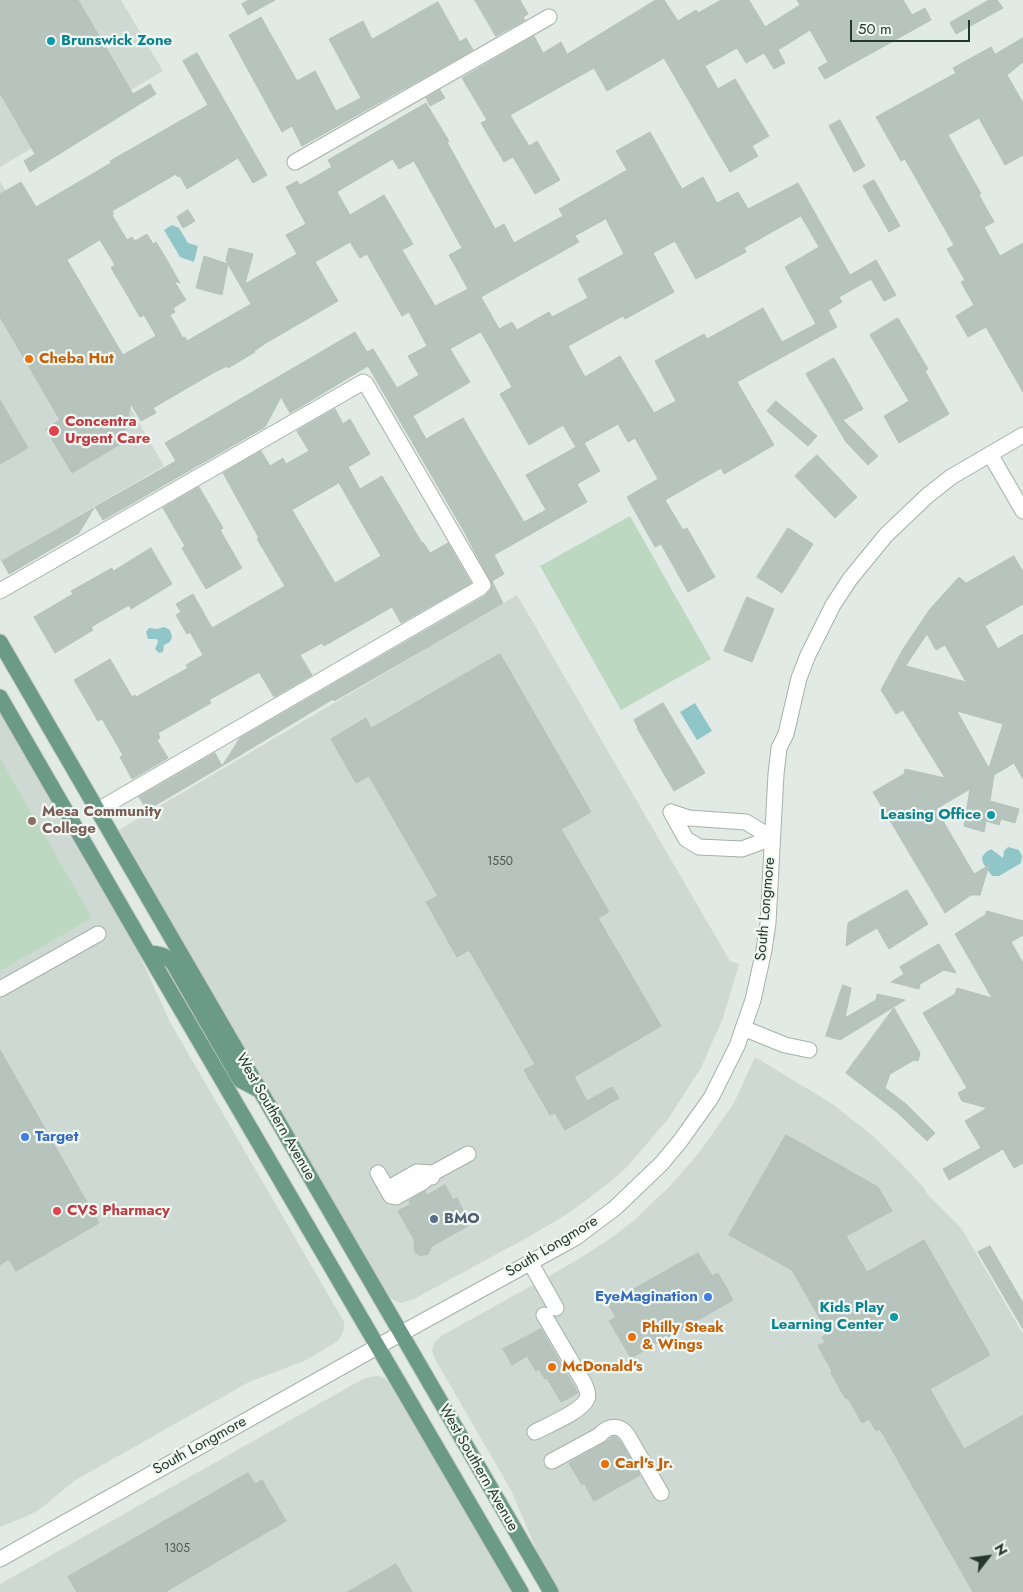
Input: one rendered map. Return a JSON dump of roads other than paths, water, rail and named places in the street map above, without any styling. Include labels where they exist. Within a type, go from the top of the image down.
[{"type":"main road","name":"West Southern Avenue","points":[[0,642],[550,1592]]},
{"type":"main road","name":"West Southern Avenue","points":[[0,697],[521,1592]]},
{"type":"main road","points":[[148,954],[158,953],[166,956],[173,964],[240,1080],[260,1091]]},
{"type":"street","points":[[295,162],[549,17]]},
{"type":"street","points":[[0,592],[363,382],[366,384],[483,585],[98,810]]},
{"type":"street","name":"South Longmore","points":[[0,1558],[575,1238],[641,1184],[662,1163],[711,1098],[737,1046],[753,1000],[764,950],[771,886],[772,838],[779,748],[786,734],[799,678],[808,655],[833,605],[868,556],[905,516],[951,477],[1023,435]]},
{"type":"street","points":[[990,454],[1023,511]]},
{"type":"street","points":[[671,812],[689,818],[746,822],[772,838],[742,849],[699,847],[686,839],[671,812]]},
{"type":"street","points":[[0,989],[98,934]]},
{"type":"street","points":[[743,1028],[785,1045],[809,1050]]},
{"type":"street","points":[[378,1173],[389,1193],[396,1197],[423,1182],[433,1173],[468,1154]]},
{"type":"street","points":[[530,1262],[550,1311],[584,1383],[587,1398],[573,1412],[535,1432]]},
{"type":"street","points":[[552,1461],[597,1437],[610,1427],[618,1428],[628,1436],[661,1493]]},
{"type":"water","points":[[172,225],[179,228],[188,243],[198,246],[194,262],[180,257],[164,230]]},
{"type":"water","points":[[164,627],[170,630],[172,637],[170,642],[164,645],[163,652],[159,653],[155,649],[158,642],[157,639],[148,639],[146,632],[149,628],[157,629]]},
{"type":"water","points":[[695,703],[712,731],[697,740],[680,712]]},
{"type":"water","points":[[1008,847],[1019,850],[1022,856],[1021,863],[999,876],[992,876],[983,863],[982,857],[991,849],[1003,858],[1004,851]]},
{"type":"place","name":"Brunswick Zone","points":[[51,41]]},
{"type":"place","name":"Cheba Hut","points":[[29,359]]},
{"type":"place","name":"Concentra Urgent Care","points":[[54,431]]},
{"type":"place","name":"Leasing Office","points":[[991,815]]},
{"type":"place","name":"Mesa Community College","points":[[32,821]]},
{"type":"place","name":"Target","points":[[25,1137]]},
{"type":"place","name":"CVS Pharmacy","points":[[57,1211]]},
{"type":"place","name":"BMO","points":[[434,1219]]},
{"type":"place","name":"EyeMagination","points":[[708,1297]]},
{"type":"place","name":"Kids Play Learning Center","points":[[894,1317]]},
{"type":"place","name":"Philly Steak & Wings","points":[[632,1337]]},
{"type":"place","name":"McDonald's","points":[[552,1367]]},
{"type":"place","name":"Carl's Jr.","points":[[605,1464]]}]
